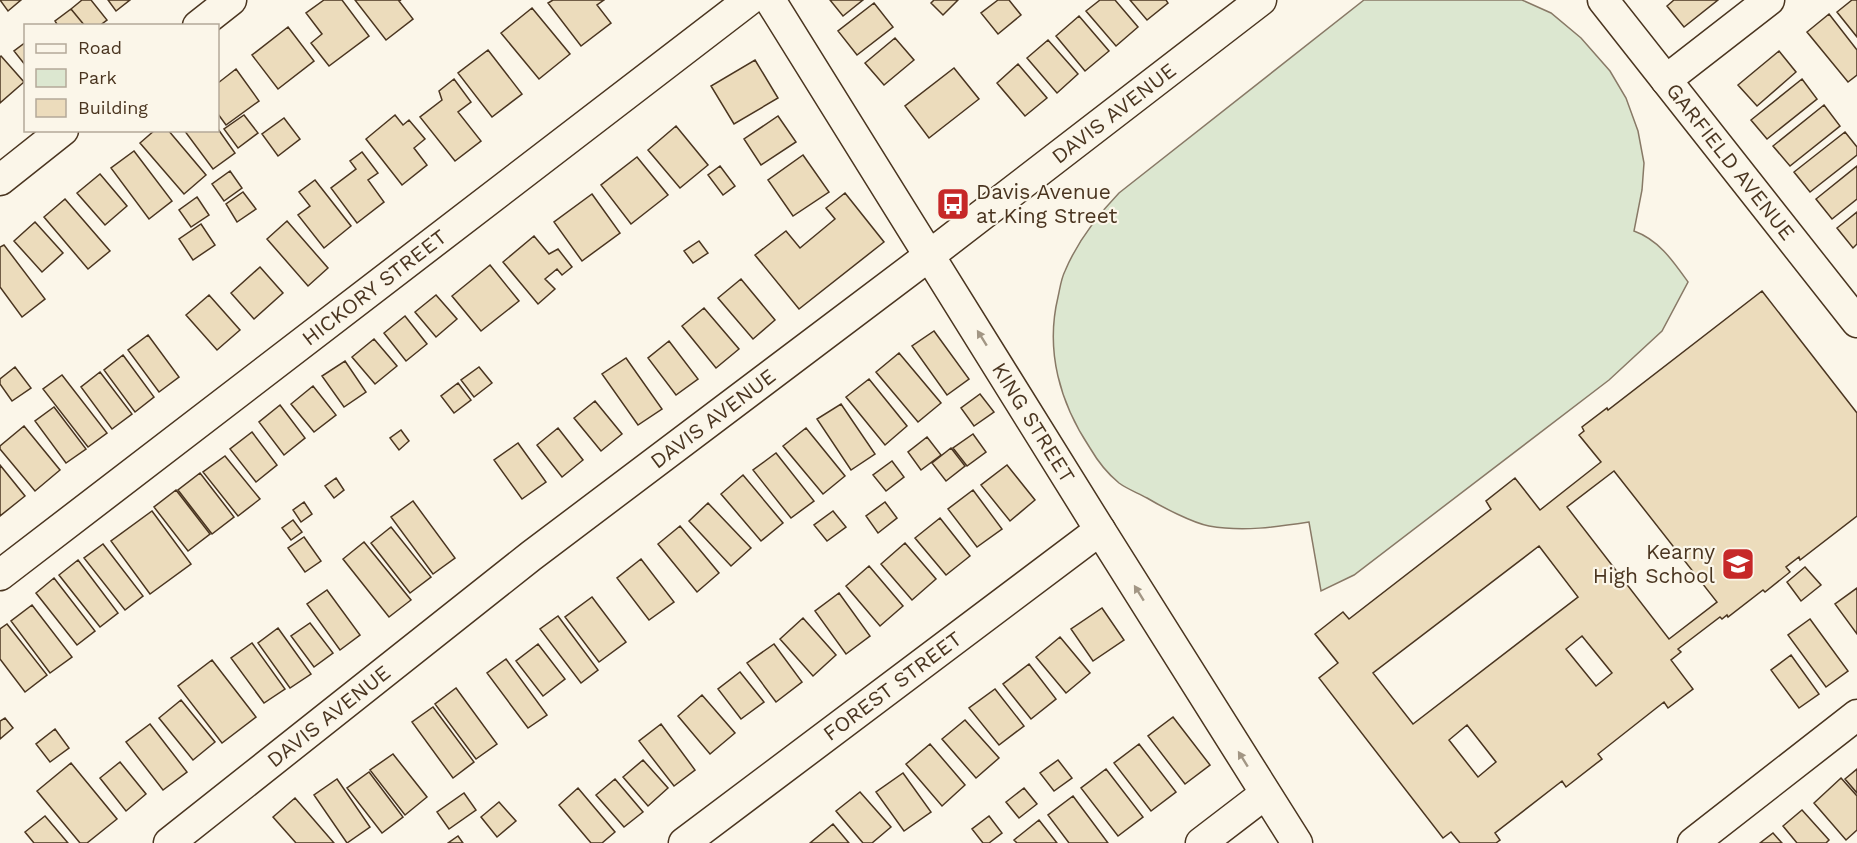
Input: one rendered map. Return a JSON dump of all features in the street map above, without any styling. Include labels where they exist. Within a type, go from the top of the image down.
[{"type":"street","points":[[201,24],[231,0]]},
{"type":"street","name":"HICKORY STREET","points":[[0,575],[749,0]]},
{"type":"street","name":"KING STREET","points":[[770,0],[1297,843]]},
{"type":"street","name":"DAVIS AVENUE","points":[[169,843],[531,556],[930,255],[1261,0]]},
{"type":"street","name":"GARFIELD AVENUE","points":[[1603,0],[1856,319]]},
{"type":"street","points":[[1666,80],[1769,0]]},
{"type":"street","points":[[0,180],[60,132]]},
{"type":"street","name":"FOREST STREET","points":[[684,843],[1100,530]]},
{"type":"street","points":[[1693,843],[1857,715]]},
{"type":"street","points":[[1201,843],[1265,794]]},
{"type":"green space","points":[[1364,0],[1522,0],[1551,13],[1581,38],[1610,71],[1626,98],[1638,131],[1644,163],[1642,190],[1634,231],[1658,246],[1688,282],[1662,331],[1609,380],[1354,575],[1321,591],[1309,522],[1247,529],[1209,526],[1169,510],[1125,487],[1103,467],[1079,431],[1063,395],[1055,357],[1054,317],[1062,280],[1070,260],[1089,229],[1119,193]]},
{"type":"building","points":[[0,0],[21,0],[8,11]]},
{"type":"building","points":[[82,0],[91,0],[107,20],[102,24],[83,24],[71,9]]},
{"type":"building","points":[[108,0],[130,0],[116,11]]},
{"type":"building","points":[[324,0],[342,0],[369,36],[329,66],[311,43],[322,34],[306,13]]},
{"type":"building","points":[[355,0],[401,0],[399,1],[413,19],[386,40]]},
{"type":"building","points":[[553,0],[604,0],[597,5],[611,23],[581,46],[548,3]]},
{"type":"building","points":[[830,0],[863,0],[843,16]]},
{"type":"building","points":[[934,0],[958,0],[943,15],[931,3]]},
{"type":"building","points":[[998,0],[1009,0],[1021,15],[998,34],[981,13]]},
{"type":"building","points":[[1100,0],[1115,0],[1138,27],[1116,46],[1086,11]]},
{"type":"building","points":[[1130,0],[1166,0],[1168,3],[1147,20]]},
{"type":"building","points":[[1674,0],[1718,0],[1684,27],[1667,6]]},
{"type":"building","points":[[1852,0],[1857,0],[1857,37],[1837,12]]},
{"type":"building","points":[[874,3],[893,27],[857,55],[838,31]]},
{"type":"building","points":[[532,8],[570,54],[539,79],[501,33]]},
{"type":"building","points":[[71,9],[83,24],[57,24],[55,21]]},
{"type":"building","points":[[1829,14],[1857,50],[1857,75],[1848,82],[1807,32]]},
{"type":"building","points":[[1079,16],[1109,51],[1085,71],[1056,36]]},
{"type":"building","points":[[288,27],[314,61],[278,89],[252,55]]},
{"type":"building","points":[[895,38],[914,60],[884,85],[865,63]]},
{"type":"building","points":[[1048,40],[1078,74],[1057,93],[1027,58]]},
{"type":"building","points":[[24,44],[24,64],[14,51]]},
{"type":"building","points":[[488,50],[522,94],[492,117],[458,73]]},
{"type":"building","points":[[1779,51],[1796,72],[1757,106],[1738,85]]},
{"type":"building","points":[[0,57],[24,82],[0,103]]},
{"type":"building","points":[[755,60],[778,98],[734,124],[711,86]]},
{"type":"building","points":[[1018,64],[1047,98],[1025,116],[997,83]]},
{"type":"building","points":[[954,68],[979,99],[929,138],[905,106]]},
{"type":"building","points":[[236,69],[259,101],[226,125],[219,115],[219,82]]},
{"type":"building","points":[[454,79],[471,102],[458,112],[481,141],[455,161],[420,117],[442,100],[439,91]]},
{"type":"building","points":[[1802,79],[1817,99],[1767,139],[1751,120]]},
{"type":"building","points":[[1824,105],[1840,126],[1790,166],[1773,146]]},
{"type":"building","points":[[244,115],[258,133],[238,148],[224,129]]},
{"type":"building","points":[[395,115],[403,125],[409,120],[425,139],[414,148],[427,165],[402,185],[366,139]]},
{"type":"building","points":[[778,116],[796,142],[761,165],[744,139]]},
{"type":"building","points":[[284,118],[300,139],[278,156],[262,134]]},
{"type":"building","points":[[676,126],[708,165],[680,188],[648,150]]},
{"type":"building","points":[[219,130],[235,153],[213,169],[185,132]]},
{"type":"building","points":[[153,132],[170,132],[206,175],[184,194],[140,143]]},
{"type":"building","points":[[1845,132],[1857,147],[1857,155],[1810,192],[1794,172]]},
{"type":"building","points":[[134,151],[172,201],[149,219],[111,168]]},
{"type":"building","points":[[362,152],[378,173],[368,180],[384,202],[357,223],[331,188],[356,169],[350,161]]},
{"type":"building","points":[[803,155],[829,192],[793,216],[768,180]]},
{"type":"building","points":[[637,157],[668,195],[631,224],[601,185]]},
{"type":"building","points":[[720,166],[735,186],[723,195],[708,175]]},
{"type":"building","points":[[1857,166],[1857,199],[1832,219],[1816,199]]},
{"type":"building","points":[[230,171],[242,188],[224,201],[212,184]]},
{"type":"building","points":[[100,174],[127,206],[105,225],[77,193]]},
{"type":"building","points":[[315,180],[351,226],[324,248],[298,215],[310,206],[299,192]]},
{"type":"building","points":[[243,192],[256,209],[237,222],[226,204]]},
{"type":"building","points":[[845,193],[884,242],[799,309],[755,255],[786,231],[800,248],[835,219],[826,208]]},
{"type":"building","points":[[592,194],[620,233],[582,261],[554,222]]},
{"type":"building","points":[[197,197],[209,215],[191,227],[179,210]]},
{"type":"building","points":[[65,199],[110,251],[88,269],[44,217]]},
{"type":"building","points":[[1857,212],[1857,244],[1853,248],[1837,228]]},
{"type":"building","points":[[287,221],[328,268],[308,286],[267,239]]},
{"type":"building","points":[[35,222],[63,253],[42,272],[14,241]]},
{"type":"building","points":[[201,224],[215,245],[193,260],[179,239]]},
{"type":"building","points":[[534,236],[549,254],[558,249],[572,267],[562,275],[557,269],[545,279],[555,289],[538,304],[503,262]]},
{"type":"building","points":[[699,241],[708,253],[693,263],[684,251]]},
{"type":"building","points":[[4,245],[45,299],[22,317],[0,287],[0,247]]},
{"type":"building","points":[[490,265],[519,301],[481,331],[452,296]]},
{"type":"building","points":[[260,267],[283,293],[254,319],[231,293]]},
{"type":"building","points":[[741,279],[775,320],[753,339],[718,298]]},
{"type":"building","name":"Kearny High School","points":[[1762,291],[1857,413],[1857,516],[1800,560],[1799,557],[1786,567],[1790,572],[1765,592],[1763,590],[1728,617],[1727,615],[1722,619],[1720,617],[1678,649],[1681,652],[1671,660],[1693,689],[1668,708],[1664,702],[1598,754],[1602,759],[1566,787],[1562,781],[1495,833],[1500,840],[1496,843],[1460,843],[1451,832],[1443,838],[1319,678],[1338,663],[1315,634],[1343,612],[1349,619],[1491,509],[1486,501],[1515,478],[1540,510],[1601,462],[1579,435],[1584,431],[1582,427],[1607,408],[1608,410]],"holes":[[[1614,471],[1717,602],[1669,639],[1567,507]],[[1539,546],[1578,597],[1413,724],[1373,673]],[[1582,636],[1612,673],[1596,686],[1566,649]],[[1467,725],[1496,762],[1478,777],[1449,740]]]},
{"type":"building","points":[[209,295],[240,330],[217,350],[186,315]]},
{"type":"building","points":[[436,295],[457,319],[436,337],[415,312]]},
{"type":"building","points":[[704,308],[739,349],[716,368],[682,326]]},
{"type":"building","points":[[405,316],[427,344],[406,361],[384,333]]},
{"type":"building","points":[[934,331],[969,379],[947,395],[912,346]]},
{"type":"building","points":[[148,335],[179,377],[159,392],[128,350]]},
{"type":"building","points":[[374,339],[397,366],[375,384],[352,357]]},
{"type":"building","points":[[669,341],[698,379],[676,395],[648,358]]},
{"type":"building","points":[[899,353],[941,403],[918,422],[876,372]]},
{"type":"building","points":[[123,355],[154,397],[135,412],[104,370]]},
{"type":"building","points":[[626,358],[662,409],[638,425],[602,374]]},
{"type":"building","points":[[345,361],[366,392],[344,407],[322,376]]},
{"type":"building","points":[[15,367],[31,388],[12,401],[0,384],[0,379]]},
{"type":"building","points":[[479,367],[492,383],[474,397],[461,380]]},
{"type":"building","points":[[100,372],[132,414],[112,429],[81,387]]},
{"type":"building","points":[[62,375],[107,433],[88,447],[43,389]]},
{"type":"building","points":[[869,379],[907,426],[885,445],[846,397]]},
{"type":"building","points":[[458,383],[471,400],[454,413],[441,396]]},
{"type":"building","points":[[313,386],[336,415],[314,432],[291,404]]},
{"type":"building","points":[[980,394],[994,412],[974,426],[961,408]]},
{"type":"building","points":[[595,401],[622,434],[601,451],[574,418]]},
{"type":"building","points":[[841,404],[875,454],[851,470],[817,419]]},
{"type":"building","points":[[280,405],[305,438],[284,455],[259,422]]},
{"type":"building","points":[[54,407],[86,449],[66,463],[35,421]]},
{"type":"building","points":[[24,426],[60,470],[35,491],[0,449],[0,446]]},
{"type":"building","points":[[558,428],[583,460],[562,477],[537,445]]},
{"type":"building","points":[[806,428],[845,476],[823,494],[783,446]]},
{"type":"building","points":[[401,430],[409,441],[399,450],[390,438]]},
{"type":"building","points":[[252,432],[277,465],[256,482],[230,449]]},
{"type":"building","points":[[973,434],[986,452],[967,466],[953,448]]},
{"type":"building","points":[[927,437],[941,455],[921,470],[908,452]]},
{"type":"building","points":[[518,443],[546,482],[522,499],[494,460]]},
{"type":"building","points":[[951,448],[965,466],[946,481],[932,463]]},
{"type":"building","points":[[776,453],[814,501],[791,518],[753,470]]},
{"type":"building","points":[[225,456],[260,499],[238,516],[203,472]]},
{"type":"building","points":[[892,461],[904,477],[886,491],[873,475]]},
{"type":"building","points":[[0,465],[25,496],[0,516]]},
{"type":"building","points":[[1007,465],[1035,500],[1010,521],[981,485]]},
{"type":"building","points":[[200,473],[234,517],[212,534],[178,490]]},
{"type":"building","points":[[743,475],[783,523],[761,541],[721,494]]},
{"type":"building","points":[[336,478],[344,490],[334,498],[325,486]]},
{"type":"building","points":[[176,490],[210,534],[188,551],[154,507]]},
{"type":"building","points":[[973,490],[1002,529],[977,547],[948,509]]},
{"type":"building","points":[[413,501],[455,558],[433,574],[391,517]]},
{"type":"building","points":[[304,502],[312,514],[301,522],[293,510]]},
{"type":"building","points":[[885,502],[897,518],[878,533],[866,516]]},
{"type":"building","points":[[708,503],[751,548],[731,566],[689,521]]},
{"type":"building","points":[[152,511],[191,564],[150,594],[111,541]]},
{"type":"building","points":[[833,511],[846,527],[827,541],[814,525]]},
{"type":"building","points":[[940,518],[970,556],[946,575],[915,538]]},
{"type":"building","points":[[293,520],[302,532],[291,540],[282,528]]},
{"type":"building","points":[[680,526],[719,573],[697,592],[658,544]]},
{"type":"building","points":[[391,527],[431,577],[410,593],[371,543]]},
{"type":"building","points":[[304,537],[321,561],[305,572],[288,548]]},
{"type":"building","points":[[364,542],[411,600],[389,617],[343,559]]},
{"type":"building","points":[[905,543],[936,579],[912,600],[881,564]]},
{"type":"building","points":[[103,544],[143,596],[125,610],[84,558]]},
{"type":"building","points":[[641,559],[674,602],[649,620],[617,578]]},
{"type":"building","points":[[78,560],[118,613],[100,627],[59,575]]},
{"type":"building","points":[[869,566],[903,606],[880,626],[846,586]]},
{"type":"building","points":[[1805,567],[1821,585],[1801,601],[1787,582]]},
{"type":"building","points":[[54,578],[95,631],[77,645],[36,593]]},
{"type":"building","points":[[1857,588],[1857,634],[1835,604]]},
{"type":"building","points":[[327,590],[360,635],[340,650],[307,604]]},
{"type":"building","points":[[839,593],[870,636],[846,654],[815,611]]},
{"type":"building","points":[[592,597],[626,642],[599,662],[565,617]]},
{"type":"building","points":[[32,605],[72,657],[50,673],[11,621]]},
{"type":"building","points":[[1102,608],[1124,640],[1093,661],[1071,629]]},
{"type":"building","points":[[558,616],[598,670],[581,683],[540,629]]},
{"type":"building","points":[[803,618],[836,655],[813,676],[780,639]]},
{"type":"building","points":[[1810,619],[1848,671],[1826,687],[1788,635]]},
{"type":"building","points":[[310,623],[333,653],[314,667],[291,636]]},
{"type":"building","points":[[7,624],[47,675],[25,692],[0,659],[0,629]]},
{"type":"building","points":[[278,628],[311,674],[290,688],[258,643]]},
{"type":"building","points":[[1060,637],[1090,673],[1066,693],[1036,657]]},
{"type":"building","points":[[252,643],[285,689],[264,703],[231,658]]},
{"type":"building","points":[[538,644],[565,679],[543,696],[516,661]]},
{"type":"building","points":[[774,644],[802,682],[776,702],[747,663]]},
{"type":"building","points":[[1791,655],[1819,694],[1799,708],[1771,670]]},
{"type":"building","points":[[506,659],[547,715],[528,728],[487,673]]},
{"type":"building","points":[[212,660],[256,717],[222,743],[178,686]]},
{"type":"building","points":[[1029,664],[1056,699],[1031,719],[1003,684]]},
{"type":"building","points":[[740,672],[764,702],[741,719],[718,689]]},
{"type":"building","points":[[456,688],[497,744],[476,759],[435,704]]},
{"type":"building","points":[[995,689],[1024,726],[999,745],[969,708]]},
{"type":"building","points":[[702,695],[735,733],[710,754],[678,716]]},
{"type":"building","points":[[181,700],[215,742],[193,760],[159,718]]},
{"type":"building","points":[[433,707],[474,762],[453,778],[412,722]]},
{"type":"building","points":[[1173,717],[1210,765],[1185,784],[1148,736]]},
{"type":"building","points":[[5,718],[13,728],[0,739],[0,721]]},
{"type":"building","points":[[965,720],[999,758],[976,778],[942,739]]},
{"type":"building","points":[[150,724],[187,772],[163,790],[126,742]]},
{"type":"building","points":[[661,724],[695,770],[674,786],[639,741]]},
{"type":"building","points":[[55,729],[69,748],[50,762],[36,744]]},
{"type":"building","points":[[930,744],[965,785],[942,806],[906,764]]},
{"type":"building","points":[[1139,744],[1176,792],[1151,811],[1114,763]]},
{"type":"building","points":[[393,754],[427,797],[405,815],[370,770]]},
{"type":"building","points":[[643,760],[668,788],[648,806],[623,777]]},
{"type":"building","points":[[1058,760],[1072,778],[1054,791],[1040,773]]},
{"type":"building","points":[[120,762],[146,794],[126,811],[100,778]]},
{"type":"building","points":[[71,763],[117,819],[87,843],[80,843],[37,791]]},
{"type":"building","points":[[1106,769],[1143,817],[1118,836],[1081,788]]},
{"type":"building","points":[[1857,769],[1857,793],[1845,779]]},
{"type":"building","points":[[369,772],[403,817],[382,833],[347,788]]},
{"type":"building","points":[[903,773],[931,812],[904,831],[876,792]]},
{"type":"building","points":[[1841,778],[1857,796],[1857,830],[1846,840],[1814,803]]},
{"type":"building","points":[[337,779],[370,827],[347,843],[314,795]]},
{"type":"building","points":[[615,779],[643,812],[624,827],[596,795]]},
{"type":"building","points":[[578,788],[615,832],[602,843],[591,843],[559,805]]},
{"type":"building","points":[[1024,788],[1037,804],[1019,818],[1006,802]]},
{"type":"building","points":[[860,792],[891,827],[872,843],[863,843],[836,811]]},
{"type":"building","points":[[464,793],[476,810],[449,829],[437,812]]},
{"type":"building","points":[[1073,796],[1108,843],[1069,843],[1048,815]]},
{"type":"building","points":[[295,798],[334,843],[296,843],[273,817]]},
{"type":"building","points":[[499,802],[516,821],[497,837],[481,817]]},
{"type":"building","points":[[1802,810],[1829,840],[1826,843],[1797,843],[1783,826]]},
{"type":"building","points":[[45,816],[68,843],[34,843],[25,832]]},
{"type":"building","points":[[989,816],[1002,833],[989,843],[983,843],[972,829]]},
{"type":"building","points":[[1039,820],[1057,843],[1017,843],[1014,840]]},
{"type":"building","points":[[833,824],[849,843],[810,843]]},
{"type":"building","points":[[1773,833],[1782,843],[1760,843]]},
{"type":"building","points":[[458,836],[463,843],[448,843]]},
{"type":"place","name":"Davis Avenue at King Street","points":[[953,204]]},
{"type":"place","name":"Kearny High School","points":[[1738,564]]}]
